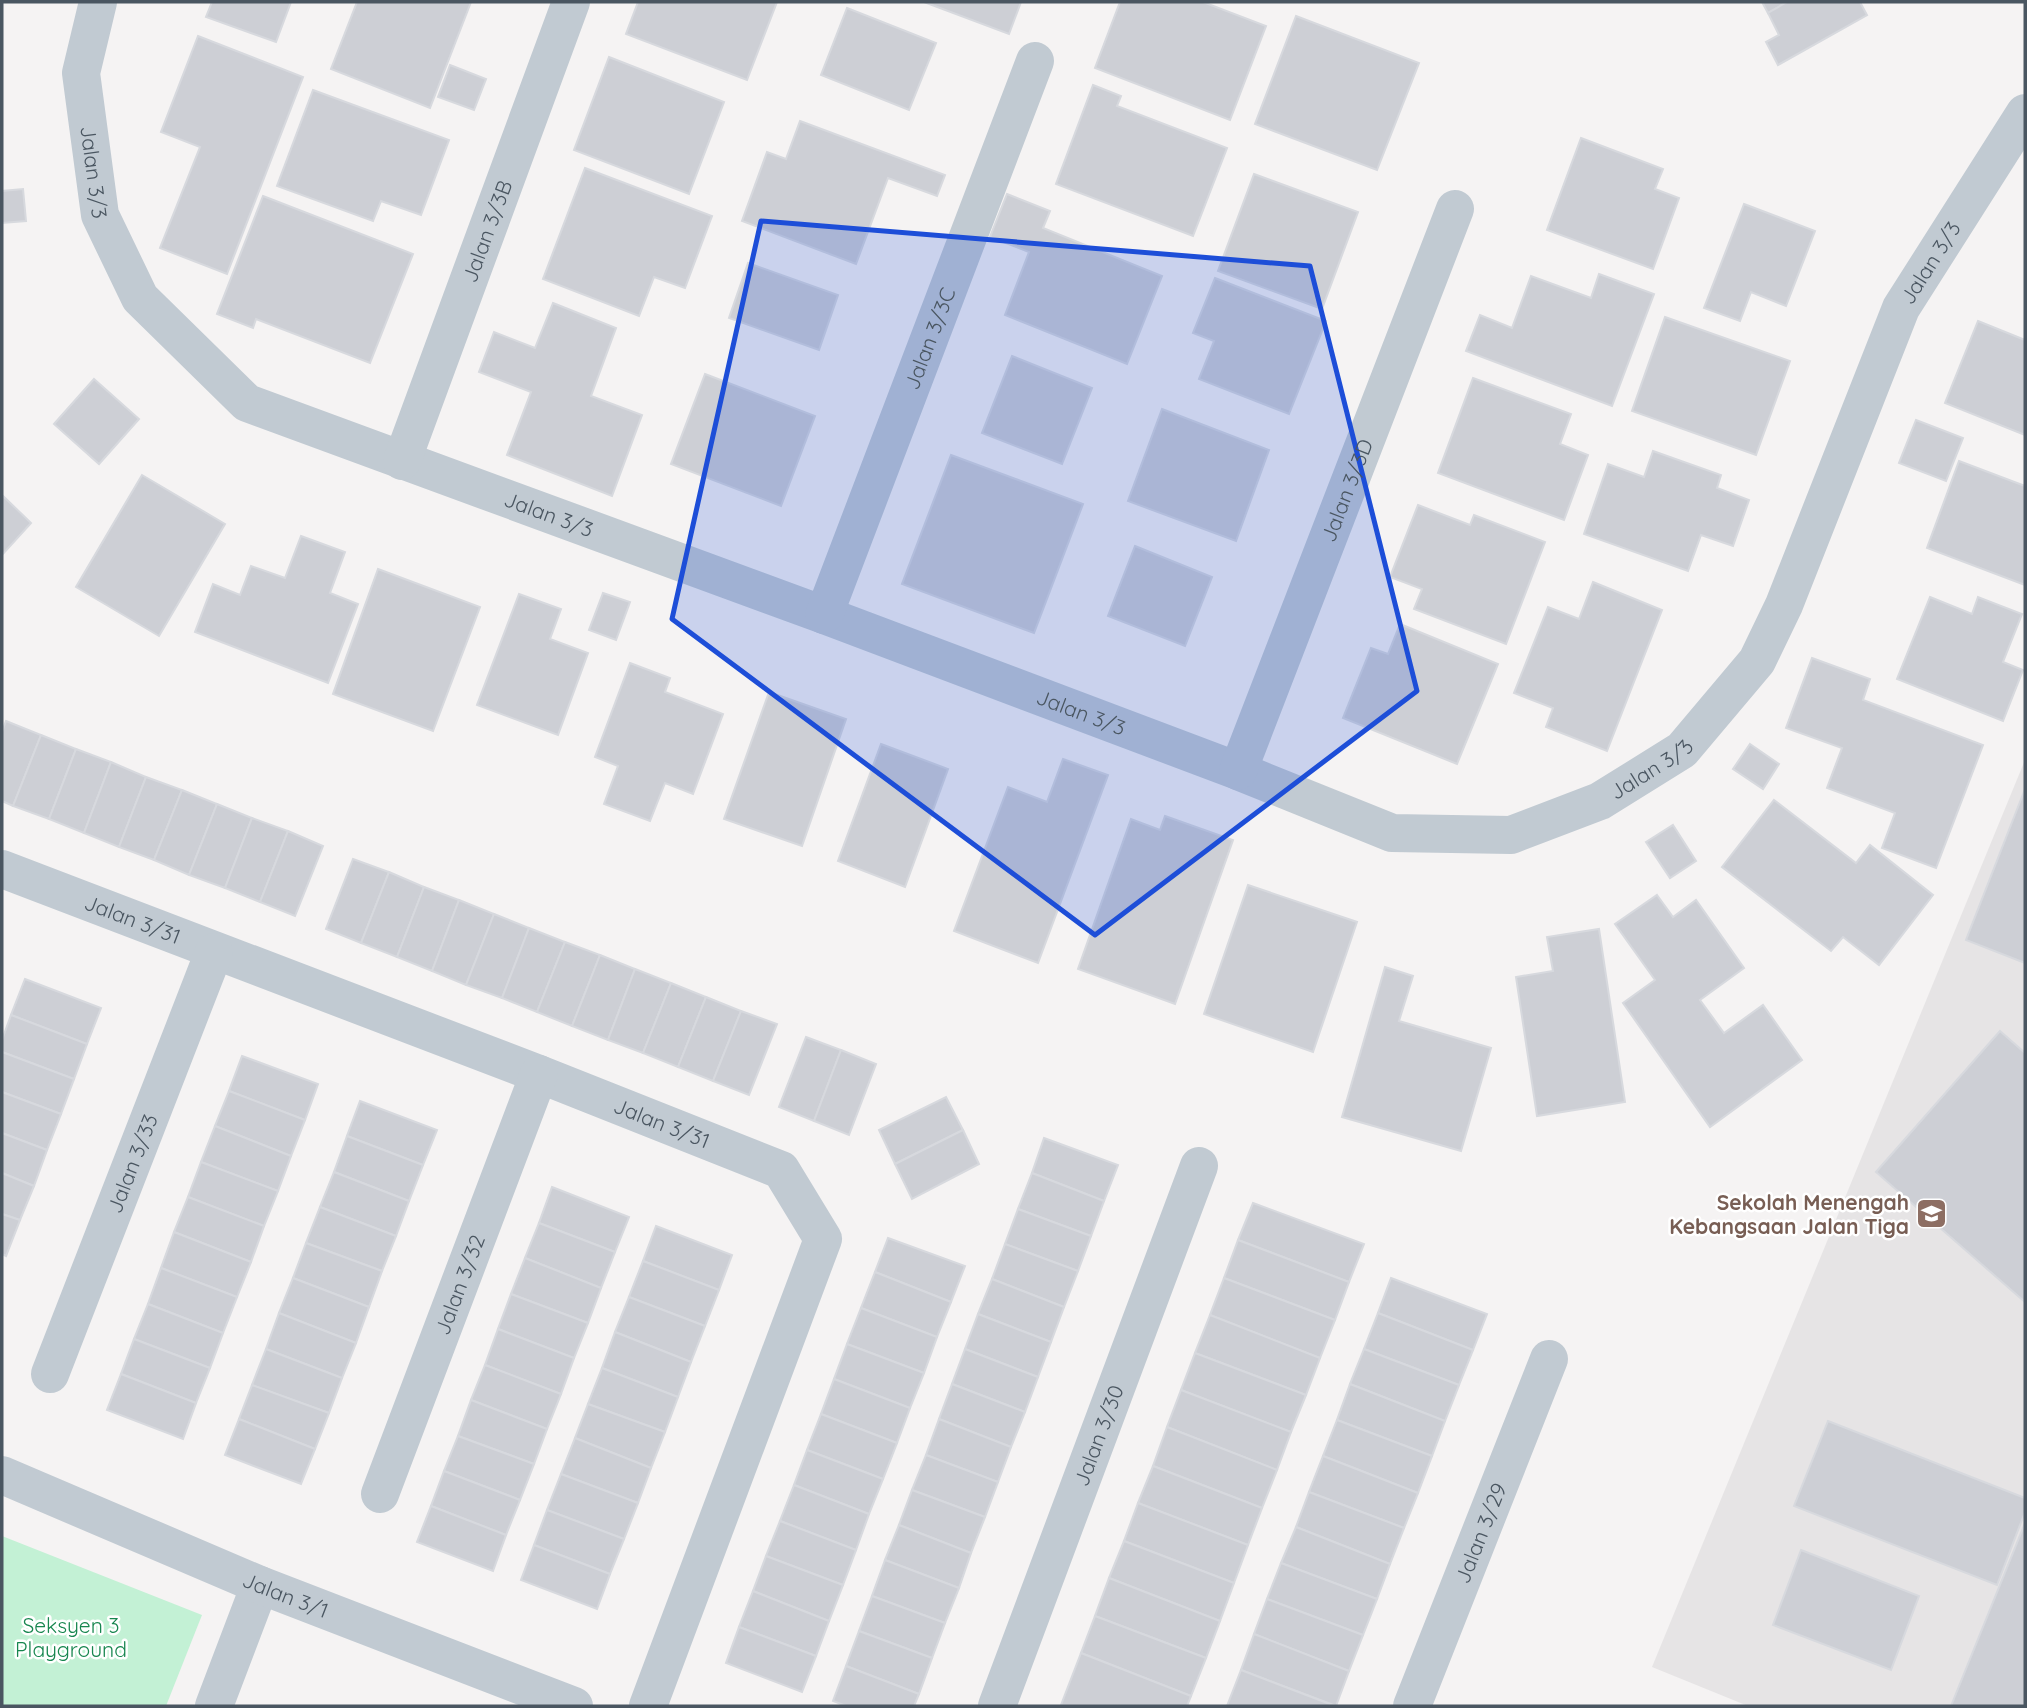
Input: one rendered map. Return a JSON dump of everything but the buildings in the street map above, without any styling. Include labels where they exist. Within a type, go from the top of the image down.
[{"type":"street","name":"Jalan 3/3","points":[[97,2],[81,73],[100,215],[140,298],[247,404],[824,615],[1238,771],[1392,833],[1511,835],[1600,801],[1682,750],[1757,661],[1784,605],[1901,308],[2019,124]]},
{"type":"street","name":"Jalan 3/3B","points":[[402,461],[570,2]]},
{"type":"street","name":"Jalan 3/3C","points":[[824,615],[1035,61]]},
{"type":"street","name":"Jalan 3/3D","points":[[1238,771],[1455,209]]},
{"type":"street","name":"Jalan 3/31","points":[[2,869],[781,1170],[822,1238],[648,1706]]},
{"type":"street","name":"Jalan 3/33","points":[[50,1374],[215,952]]},
{"type":"street","name":"Jalan 3/32","points":[[380,1494],[538,1074]]},
{"type":"street","name":"Jalan 3/30","points":[[997,1706],[1199,1166]]},
{"type":"street","name":"Jalan 3/29","points":[[1412,1706],[1549,1359]]},
{"type":"street","name":"Jalan 3/1","points":[[2,1475],[260,1585],[574,1706]]},
{"type":"street","points":[[214,1706],[260,1585]]},
{"type":"highlighted area","points":[[761,221],[1310,266],[1417,691],[1095,935],[672,619]]},
{"type":"shaded area","name":"Sekolah Menengah Kebangsaan Jalan Tiga","points":[[2025,760],[2025,1706],[1748,1706],[1652,1667]]},
{"type":"green space","name":"Seksyen 3 Playground","points":[[2,1536],[202,1615],[166,1706],[2,1706]]},
{"type":"place","name":"Sekolah Menengah Kebangsaan Jalan Tiga","points":[[1932,1214]]}]
